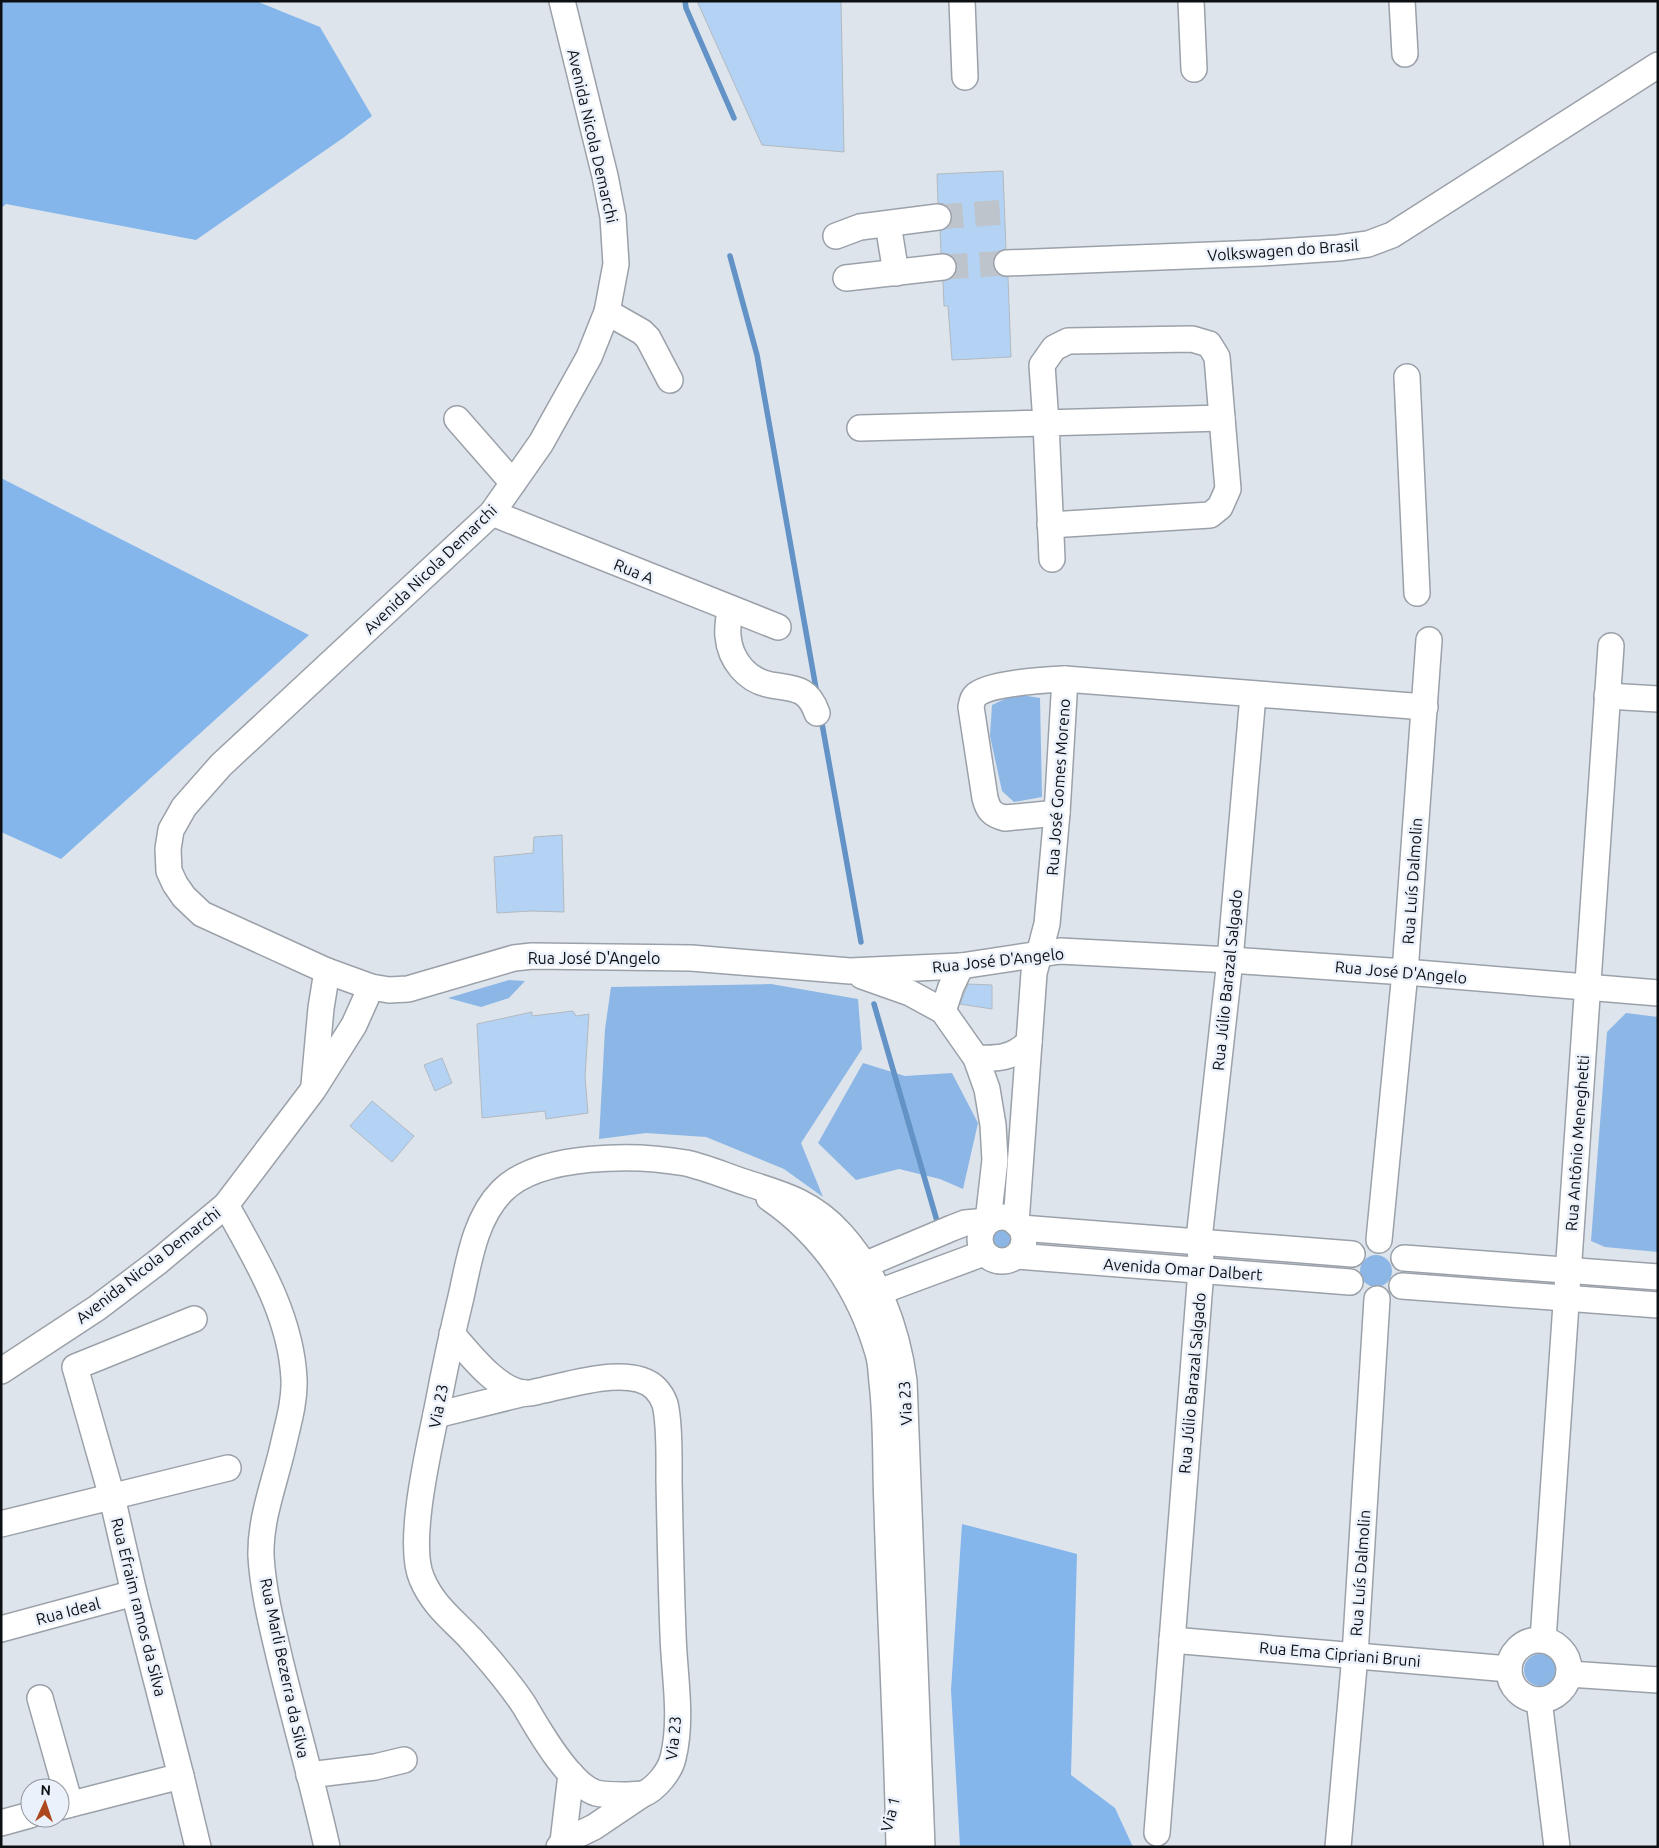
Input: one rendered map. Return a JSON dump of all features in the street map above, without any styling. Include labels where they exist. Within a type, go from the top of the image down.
[{"type":"street","name":"Avenida Nicola Demarchi","points":[[1,1371],[97,1308],[151,1267],[226,1205],[313,1090],[354,1025],[371,987],[327,971],[202,914],[184,897],[169,871],[168,849],[171,830],[184,807],[221,766],[492,513],[541,443],[589,356],[607,312],[616,264],[613,218],[605,176],[562,1]]},
{"type":"street","points":[[962,1],[965,77]]},
{"type":"street","points":[[1191,1],[1194,69]]},
{"type":"street","points":[[1402,1],[1405,54]]},
{"type":"street","name":"Volkswagen do Brasil","points":[[1007,263],[1261,253],[1368,244],[1392,235],[1658,65]]},
{"type":"street","points":[[836,236],[860,228],[938,217]]},
{"type":"street","points":[[888,224],[896,273]]},
{"type":"street","points":[[846,278],[942,267]]},
{"type":"street","points":[[607,312],[642,332],[648,338],[670,380]]},
{"type":"street","points":[[1050,525],[1210,515],[1220,507],[1228,490],[1217,357],[1209,344],[1192,339],[1068,341],[1054,348],[1042,365],[1046,423],[1050,525],[1052,559]]},
{"type":"street","points":[[1408,377],[1417,593]]},
{"type":"street","points":[[860,428],[1222,418]]},
{"type":"street","points":[[457,419],[513,483]]},
{"type":"street","name":"Rua A","points":[[492,513],[778,628]]},
{"type":"street","points":[[730,609],[728,635],[731,652],[740,669],[758,681],[800,690],[813,701],[817,713]]},
{"type":"street","name":"Rua Luís Dalmolin","points":[[1379,1240],[1405,972],[1429,640]]},
{"type":"street","name":"Rua Antônio Meneghetti","points":[[1543,1640],[1611,646]]},
{"type":"street","points":[[1057,813],[1005,818],[990,812],[985,798],[971,707],[972,701],[980,692],[1023,682],[1065,679]]},
{"type":"street","name":"Rua José Gomes Moreno","points":[[1019,1226],[1034,973],[1047,924],[1057,813],[1065,679],[1253,695],[1425,706]]},
{"type":"street","name":"Rua Júlio Barazal Salgado","points":[[1157,1833],[1201,1270],[1200,1230],[1230,960],[1253,695]]},
{"type":"street","points":[[1607,696],[1658,699]]},
{"type":"street","name":"Rua José D'Angelo","points":[[371,987],[389,990],[408,989],[514,958],[532,956],[691,958],[850,972],[961,966],[1060,951],[1405,972],[1658,993]]},
{"type":"street","points":[[943,1011],[961,966]]},
{"type":"street","points":[[313,1090],[321,1008],[327,971]]},
{"type":"street","points":[[850,972],[910,993],[943,1011],[976,1058],[987,1089],[993,1125],[994,1160],[988,1222],[983,1227],[979,1240],[984,1253],[989,1258],[1003,1262],[1016,1256],[1021,1250],[1024,1236],[1019,1226],[1010,1219],[1002,1217],[988,1222],[965,1223],[854,1269]]},
{"type":"street","points":[[976,1058],[1008,1056],[1020,1051],[1029,1042]]},
{"type":"street","name":"Via 23","points":[[436,1415],[525,1393],[612,1377],[630,1377],[647,1382],[658,1390],[664,1402],[668,1438],[673,1641],[677,1716],[672,1763],[663,1779],[643,1794],[618,1795],[592,1792],[571,1774],[552,1750],[511,1686],[468,1636],[434,1603],[419,1574],[416,1547],[422,1494],[436,1415],[452,1334],[472,1250],[488,1208],[503,1190],[520,1177],[552,1165],[627,1157],[684,1163],[720,1172],[747,1183],[780,1192],[807,1205],[838,1231],[868,1297],[892,1325],[901,1356],[904,1381],[922,1847]]},
{"type":"street","name":"Rua Marli Bezerra da Silva","points":[[226,1205],[255,1257],[277,1303],[290,1344],[295,1380],[290,1417],[278,1469],[264,1514],[261,1556],[269,1611],[326,1847]]},
{"type":"street","name":"Avenida Omar Dalbert","points":[[1019,1226],[1352,1254]]},
{"type":"street","points":[[1379,1240],[1394,1245],[1404,1258],[1407,1272],[1402,1286],[1391,1296],[1377,1299],[1368,1298],[1361,1294],[1350,1282],[1347,1267],[1352,1254],[1364,1243],[1379,1240]]},
{"type":"street","points":[[868,1297],[984,1253]]},
{"type":"street","name":"Avenida Omar Dalbert","points":[[1016,1256],[1350,1282]]},
{"type":"street","points":[[1404,1258],[1658,1277]]},
{"type":"street","points":[[1402,1286],[1658,1305]]},
{"type":"street","name":"Via 23","points":[[868,1297],[879,1354],[885,1406],[899,1847]]},
{"type":"street","name":"Rua Luís Dalmolin","points":[[1338,1847],[1355,1655],[1377,1299]]},
{"type":"street","name":"Rua Efraim ramos da Silva","points":[[194,1319],[76,1367],[112,1497],[134,1594],[198,1847]]},
{"type":"street","points":[[452,1334],[482,1369],[504,1386],[525,1393]]},
{"type":"street","name":"Avenida Nicola Demarchi","points":[[1,1384],[50,1338]]},
{"type":"street","points":[[2,1520],[112,1497],[228,1468]]},
{"type":"street","name":"Rua Ideal","points":[[1,1629],[134,1594]]},
{"type":"street","name":"Rua Ema Cipriani Bruni","points":[[1172,1640],[1509,1669]]},
{"type":"street","points":[[1543,1640],[1554,1644],[1563,1652],[1568,1662],[1569,1674],[1559,1692],[1549,1698],[1539,1700],[1527,1697],[1517,1690],[1511,1680],[1509,1669],[1512,1657],[1520,1647],[1531,1641],[1543,1640]]},
{"type":"street","points":[[1569,1674],[1658,1680]]},
{"type":"street","points":[[40,1698],[59,1778]]},
{"type":"street","points":[[1539,1700],[1557,1847]]},
{"type":"street","points":[[309,1775],[375,1767],[404,1760]]},
{"type":"street","points":[[561,1845],[571,1774]]},
{"type":"street","points":[[70,1804],[181,1776]]},
{"type":"street","name":"Via 1","points":[[881,1847],[898,1781]]},
{"type":"street","points":[[561,1845],[594,1827],[643,1794]]},
{"type":"street","points":[[1,1823],[20,1818]]},
{"type":"shaded area","points":[[1,1],[256,1],[320,27],[372,116],[196,240],[6,204],[1,208]]},
{"type":"shaded area","points":[[1,478],[309,635],[61,859],[1,832]]},
{"type":"shaded area","points":[[1015,694],[1040,698],[1042,797],[1014,802],[1002,791],[990,736],[992,705]]},
{"type":"shaded area","points":[[509,980],[525,981],[509,998],[481,1007],[448,998]]},
{"type":"shaded area","points":[[771,984],[858,999],[862,1049],[801,1143],[823,1197],[784,1169],[706,1137],[646,1133],[599,1139],[605,1029],[611,987]]},
{"type":"shaded area","points":[[1626,1013],[1658,1017],[1658,1252],[1605,1247],[1591,1241],[1607,1032]]},
{"type":"shaded area","points":[[863,1063],[905,1076],[952,1073],[978,1123],[963,1189],[940,1179],[899,1169],[856,1180],[818,1143]]},
{"type":"shaded area","points":[[1002,1224],[1008,1225],[1013,1229],[1017,1234],[1017,1246],[1013,1251],[1008,1255],[1002,1256],[996,1255],[991,1251],[987,1246],[986,1240],[987,1234],[991,1229],[996,1225]]},
{"type":"shaded area","points":[[1376,1255],[1382,1256],[1387,1260],[1391,1265],[1391,1277],[1387,1282],[1382,1286],[1376,1287],[1370,1286],[1365,1282],[1361,1277],[1360,1271],[1361,1265],[1365,1260],[1370,1256]]},
{"type":"shaded area","points":[[962,1524],[1077,1554],[1071,1775],[1115,1808],[1133,1847],[960,1847],[951,1690]]},
{"type":"shaded area","points":[[1540,1654],[1546,1655],[1551,1659],[1555,1664],[1555,1676],[1551,1681],[1546,1685],[1540,1686],[1534,1685],[1529,1681],[1525,1676],[1524,1670],[1525,1664],[1529,1659],[1534,1655]]},
{"type":"building","points":[[697,1],[841,1],[844,152],[762,145]]},
{"type":"building","points":[[1003,171],[1006,249],[999,251],[994,257],[993,263],[995,271],[1001,276],[1008,277],[1011,357],[952,360],[948,306],[944,306],[943,281],[952,278],[956,273],[957,266],[954,258],[948,254],[941,253],[940,231],[947,228],[951,223],[952,216],[949,208],[944,204],[938,203],[937,174]]},
{"type":"building","points":[[562,835],[564,912],[497,913],[494,857],[533,853],[534,837]]},
{"type":"building","points":[[968,984],[992,985],[992,1009],[960,1004]]},
{"type":"building","points":[[573,1011],[576,1016],[589,1014],[585,1077],[588,1113],[546,1119],[545,1111],[482,1118],[477,1024],[532,1012],[532,1016]]},
{"type":"building","points":[[442,1058],[452,1083],[435,1091],[424,1065]]},
{"type":"building","points":[[372,1101],[414,1136],[392,1162],[350,1126]]},
{"type":"waterway","points":[[685,1],[686,8],[734,118]]},
{"type":"waterway","points":[[730,256],[757,355],[817,694]]},
{"type":"waterway","points":[[821,718],[861,942]]},
{"type":"waterway","points":[[874,1004],[937,1221]]},
{"type":"tunnel","points":[[938,217],[1005,212]]},
{"type":"tunnel","points":[[943,267],[1007,263]]}]
